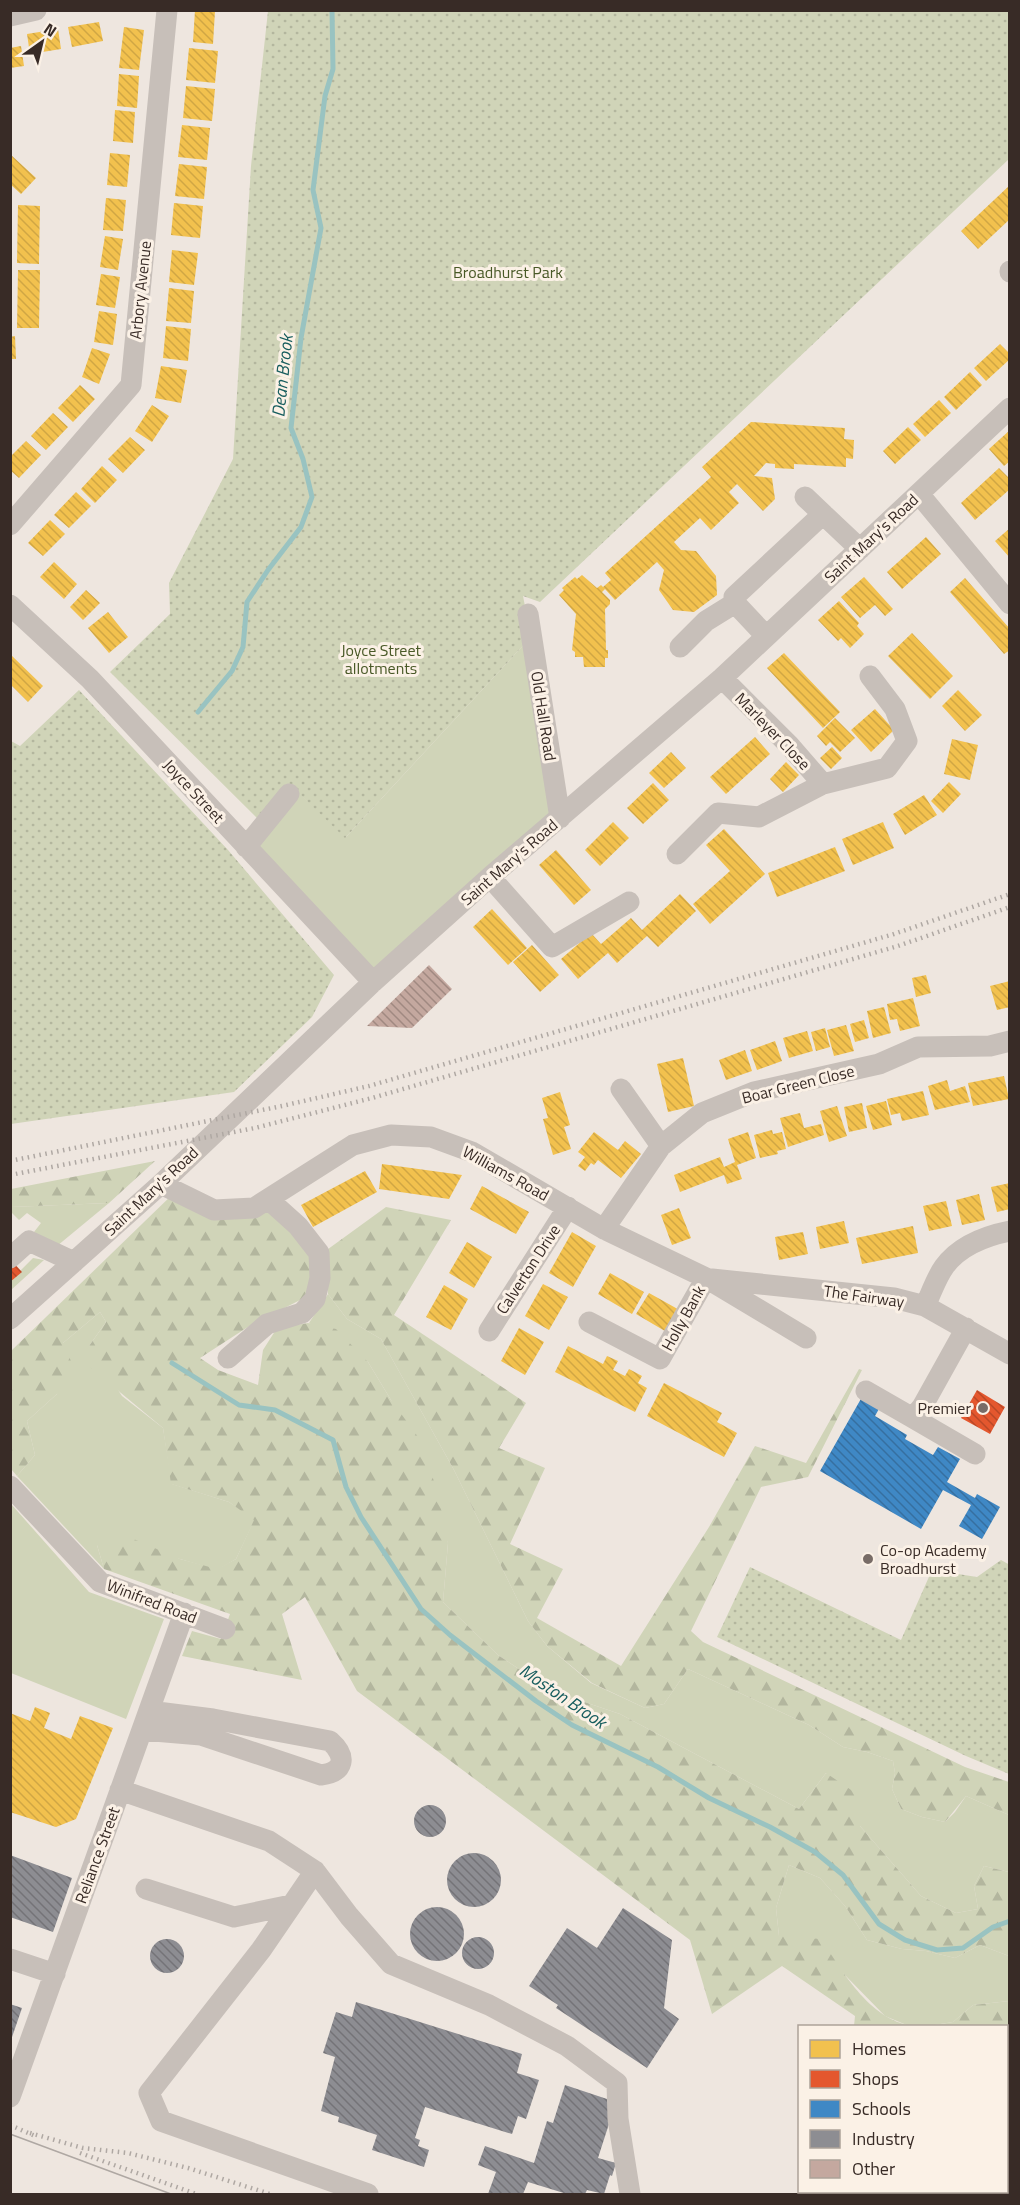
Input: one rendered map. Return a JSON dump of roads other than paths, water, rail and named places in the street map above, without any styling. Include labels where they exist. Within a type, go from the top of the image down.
[{"type":"street","points":[[10,16],[36,10]]},
{"type":"street","name":"Arbory Avenue","points":[[10,525],[131,385],[168,10]]},
{"type":"street","name":"Saint Mary's Road","points":[[10,1319],[161,1184],[373,982],[490,877],[722,678],[1010,408]]},
{"type":"street","points":[[918,494],[1010,604]]},
{"type":"street","points":[[805,497],[860,549]]},
{"type":"street","points":[[766,636],[735,603],[734,597],[823,514]]},
{"type":"street","points":[[680,647],[706,621],[735,603]]},
{"type":"street","name":"Joyce Street","points":[[10,605],[90,679],[373,982]]},
{"type":"street","name":"Old Hall Road","points":[[528,614],[560,818]]},
{"type":"street","name":"Marleyer Close","points":[[677,854],[718,813],[759,817],[823,784],[887,768],[908,741],[895,709],[870,676]]},
{"type":"street","name":"Marleyer Close","points":[[722,678],[789,745],[823,784]]},
{"type":"street","points":[[246,847],[289,794]]},
{"type":"street","points":[[490,877],[552,947],[629,902]]},
{"type":"street","name":"Boar Green Close","points":[[604,1229],[661,1146],[702,1113],[754,1092],[879,1064],[918,1047],[990,1046],[1010,1041]]},
{"type":"street","points":[[621,1089],[661,1146]]},
{"type":"street","name":"Williams Road","points":[[161,1184],[214,1210],[254,1208],[353,1145],[391,1135],[431,1137],[472,1152],[604,1229],[706,1278],[806,1338]]},
{"type":"street","points":[[228,1358],[267,1324],[302,1312],[315,1299],[320,1278],[319,1253],[298,1226],[268,1199]]},
{"type":"street","name":"Calverton Drive","points":[[489,1331],[568,1207]]},
{"type":"street","points":[[925,1306],[944,1268],[964,1247],[995,1234],[1010,1232]]},
{"type":"street","points":[[10,1258],[20,1240],[74,1262]]},
{"type":"street","name":"The Fairway","points":[[706,1278],[894,1298],[925,1306],[1010,1354]]},
{"type":"street","name":"Holly Bank","points":[[589,1322],[660,1359],[706,1278]]},
{"type":"street","points":[[913,1418],[927,1398],[966,1328]]},
{"type":"street","points":[[867,1391],[975,1454]]},
{"type":"street","name":"Winifred Road","points":[[10,1486],[100,1582],[225,1629]]},
{"type":"street","name":"Reliance Street","points":[[10,2097],[184,1613]]},
{"type":"street","points":[[213,1719],[330,1741],[340,1750],[342,1760],[338,1769],[331,1774],[321,1775],[201,1735],[146,1720],[213,1719]]},
{"type":"street","points":[[120,1790],[269,1841],[315,1871],[349,1916],[391,1964],[498,2010],[567,2046],[617,2083],[618,2120],[630,2194]]},
{"type":"street","points":[[315,1871],[261,1950],[149,2093],[161,2121],[368,2194]]},
{"type":"street","points":[[146,1889],[234,1917],[291,1905]]},
{"type":"street","points":[[10,1959],[55,1974]]},
{"type":"waterway","name":"Dean Brook","points":[[198,712],[232,671],[243,647],[247,602],[301,527],[312,497],[303,459],[291,428],[301,338],[321,228],[313,190],[325,96],[333,69],[332,10]]},
{"type":"waterway","name":"Moston Brook","points":[[172,1363],[239,1405],[275,1410],[333,1440],[346,1487],[361,1517],[421,1609],[450,1635],[536,1701],[572,1725],[658,1767],[709,1798],[770,1827],[815,1852],[843,1875],[879,1924],[905,1940],[937,1950],[963,1948],[993,1927],[1010,1921]]},
{"type":"tram line","points":[[10,2134],[171,2194]]},
{"type":"railway","points":[[10,1161],[369,1086],[894,934],[1010,894]]},
{"type":"railway","points":[[10,1175],[255,1128],[372,1098],[898,946],[1010,907]]},
{"type":"railway","points":[[10,2125],[35,2136]]},
{"type":"railway","points":[[30,2133],[83,2148],[128,2153],[188,2168],[270,2194]]},
{"type":"railway","points":[[80,2153],[196,2194]]},
{"type":"place","name":"Premier","points":[[983,1408]]},
{"type":"place","name":"Co-op Academy Broadhurst","points":[[868,1559]]},
{"type":"park label","name":"Broadhurst Park","points":[[508,272]]},
{"type":"park label","name":"Joyce Street allotments","points":[[381,659]]}]
